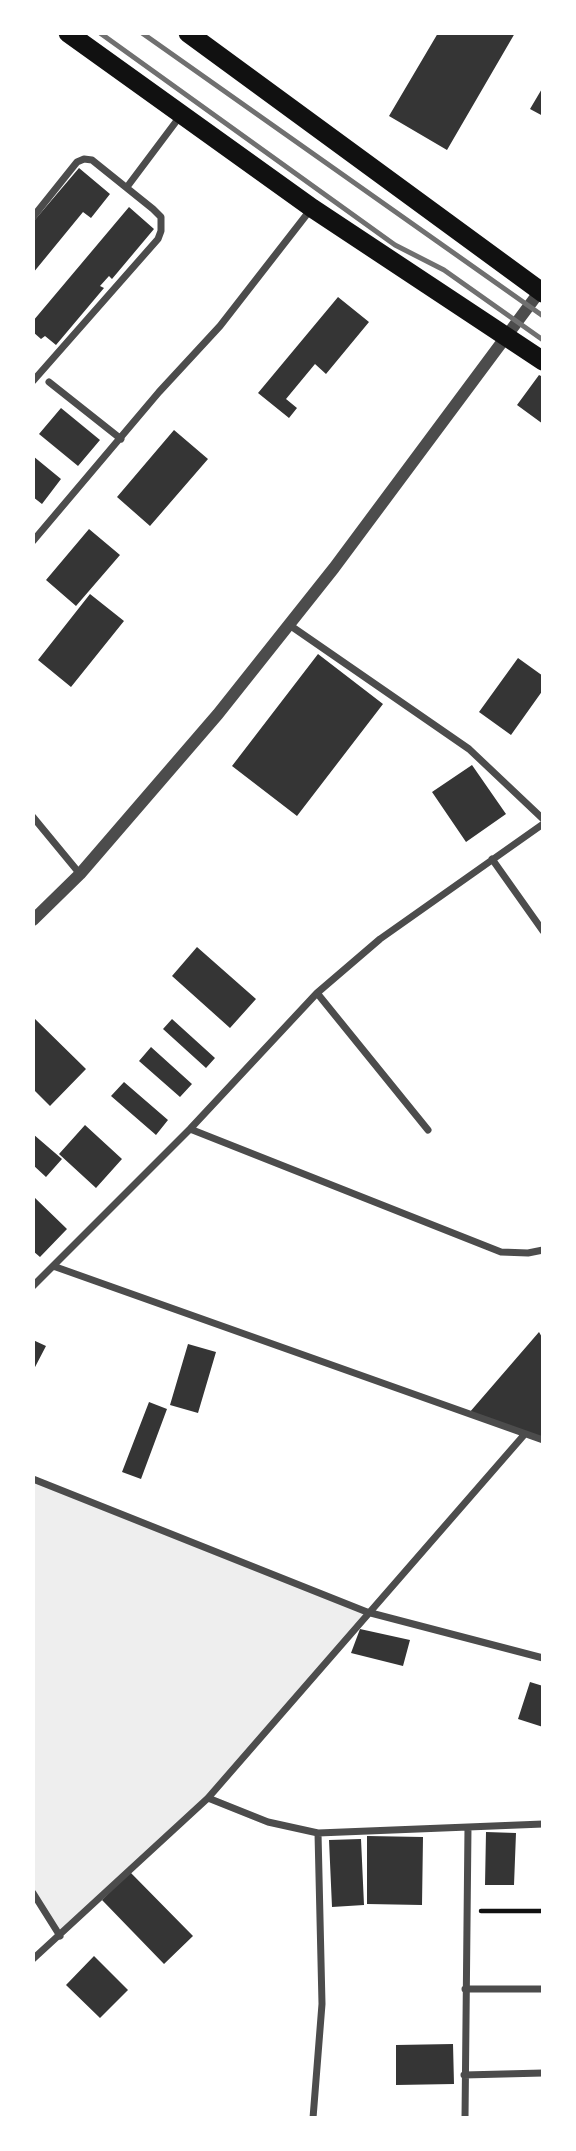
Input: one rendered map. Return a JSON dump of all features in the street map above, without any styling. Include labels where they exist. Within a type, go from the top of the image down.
[{"type":"highway","points":[[68,33],[312,208],[543,361]]},
{"type":"highway","points":[[188,33],[541,292]]},
{"type":"street","points":[[127,187],[181,114]]},
{"type":"street","points":[[33,217],[77,162],[83,159],[92,160],[161,218],[158,239],[33,380]]},
{"type":"street","points":[[33,541],[159,392],[220,326],[312,208]]},
{"type":"street","points":[[33,920],[80,874],[218,714],[541,292]]},
{"type":"street","points":[[33,366],[41,372]]},
{"type":"street","points":[[49,382],[121,439]]},
{"type":"street","points":[[288,624],[469,749],[543,819]]},
{"type":"street","points":[[33,817],[80,874]]},
{"type":"street","points":[[33,1286],[190,1129],[317,993],[380,939],[543,824]]},
{"type":"street","points":[[492,859],[543,931]]},
{"type":"street","points":[[317,993],[428,1130]]},
{"type":"street","points":[[190,1129],[500,1252],[528,1253],[543,1250]]},
{"type":"street","points":[[52,1266],[543,1440]]},
{"type":"street","points":[[33,1959],[208,1798],[523,1434]]},
{"type":"street","points":[[33,1479],[367,1612],[543,1658]]},
{"type":"street","points":[[208,1798],[268,1822],[318,1833],[543,1824]]},
{"type":"street","points":[[465,2118],[468,1827]]},
{"type":"street","points":[[313,2118],[322,2004],[318,1833]]},
{"type":"street","points":[[33,1894],[61,1936]]},
{"type":"street","points":[[465,1989],[543,1989]]},
{"type":"street","points":[[464,2075],[543,2073]]},
{"type":"path","points":[[466,1911],[543,1911]]},
{"type":"shaded area","points":[[33,1479],[367,1612],[208,1798],[60,1936],[33,1893]]},
{"type":"building","points":[[438,33],[515,33],[447,150],[389,116]]},
{"type":"building","points":[[543,87],[543,116],[530,109]]},
{"type":"building","points":[[79,168],[110,194],[91,218],[83,212],[33,273],[33,222]]},
{"type":"building","points":[[129,207],[154,229],[112,279],[109,276],[100,286],[104,288],[56,345],[45,336],[41,339],[33,332],[33,321]]},
{"type":"building","points":[[338,297],[369,322],[326,374],[315,364],[286,399],[297,408],[289,418],[258,393]]},
{"type":"building","points":[[539,375],[543,377],[543,424],[517,405]]},
{"type":"building","points":[[61,408],[100,440],[78,466],[39,434]]},
{"type":"building","points":[[174,430],[208,459],[150,526],[117,497]]},
{"type":"building","points":[[33,456],[61,479],[42,504],[33,497]]},
{"type":"building","points":[[89,529],[120,555],[76,606],[46,580]]},
{"type":"building","points":[[90,594],[124,621],[71,687],[38,660]]},
{"type":"building","points":[[318,654],[383,704],[297,816],[232,766]]},
{"type":"building","points":[[518,658],[543,676],[543,690],[511,735],[479,712]]},
{"type":"building","points":[[472,765],[506,814],[466,842],[432,792]]},
{"type":"building","points":[[197,947],[256,999],[230,1028],[172,976]]},
{"type":"building","points":[[33,1017],[86,1069],[50,1106],[33,1089]]},
{"type":"building","points":[[172,1019],[215,1058],[206,1068],[163,1029]]},
{"type":"building","points":[[151,1047],[192,1084],[180,1097],[139,1061]]},
{"type":"building","points":[[124,1082],[168,1120],[156,1135],[111,1096]]},
{"type":"building","points":[[85,1125],[122,1159],[96,1188],[59,1154]]},
{"type":"building","points":[[33,1134],[62,1159],[46,1177],[33,1165]]},
{"type":"building","points":[[33,1196],[67,1229],[40,1257],[33,1251]]},
{"type":"building","points":[[539,1332],[543,1339],[543,1439],[469,1413]]},
{"type":"building","points":[[33,1340],[46,1346],[33,1371]]},
{"type":"building","points":[[188,1344],[216,1352],[198,1413],[170,1405]]},
{"type":"building","points":[[149,1402],[167,1409],[141,1479],[122,1472]]},
{"type":"building","points":[[360,1629],[410,1640],[403,1666],[351,1653]]},
{"type":"building","points":[[530,1682],[543,1686],[543,1727],[518,1719]]},
{"type":"building","points":[[486,1832],[516,1833],[514,1885],[485,1885]]},
{"type":"building","points":[[367,1836],[423,1837],[422,1905],[367,1904]]},
{"type":"building","points":[[361,1839],[364,1905],[332,1907],[329,1840]]},
{"type":"building","points":[[130,1872],[193,1936],[164,1964],[102,1900]]},
{"type":"building","points":[[94,1956],[128,1990],[100,2018],[66,1985]]},
{"type":"building","points":[[453,2044],[454,2084],[396,2085],[396,2045]]},
{"type":"railway","points":[[100,33],[395,245],[444,270],[543,340]]},
{"type":"railway","points":[[142,33],[543,316]]}]
